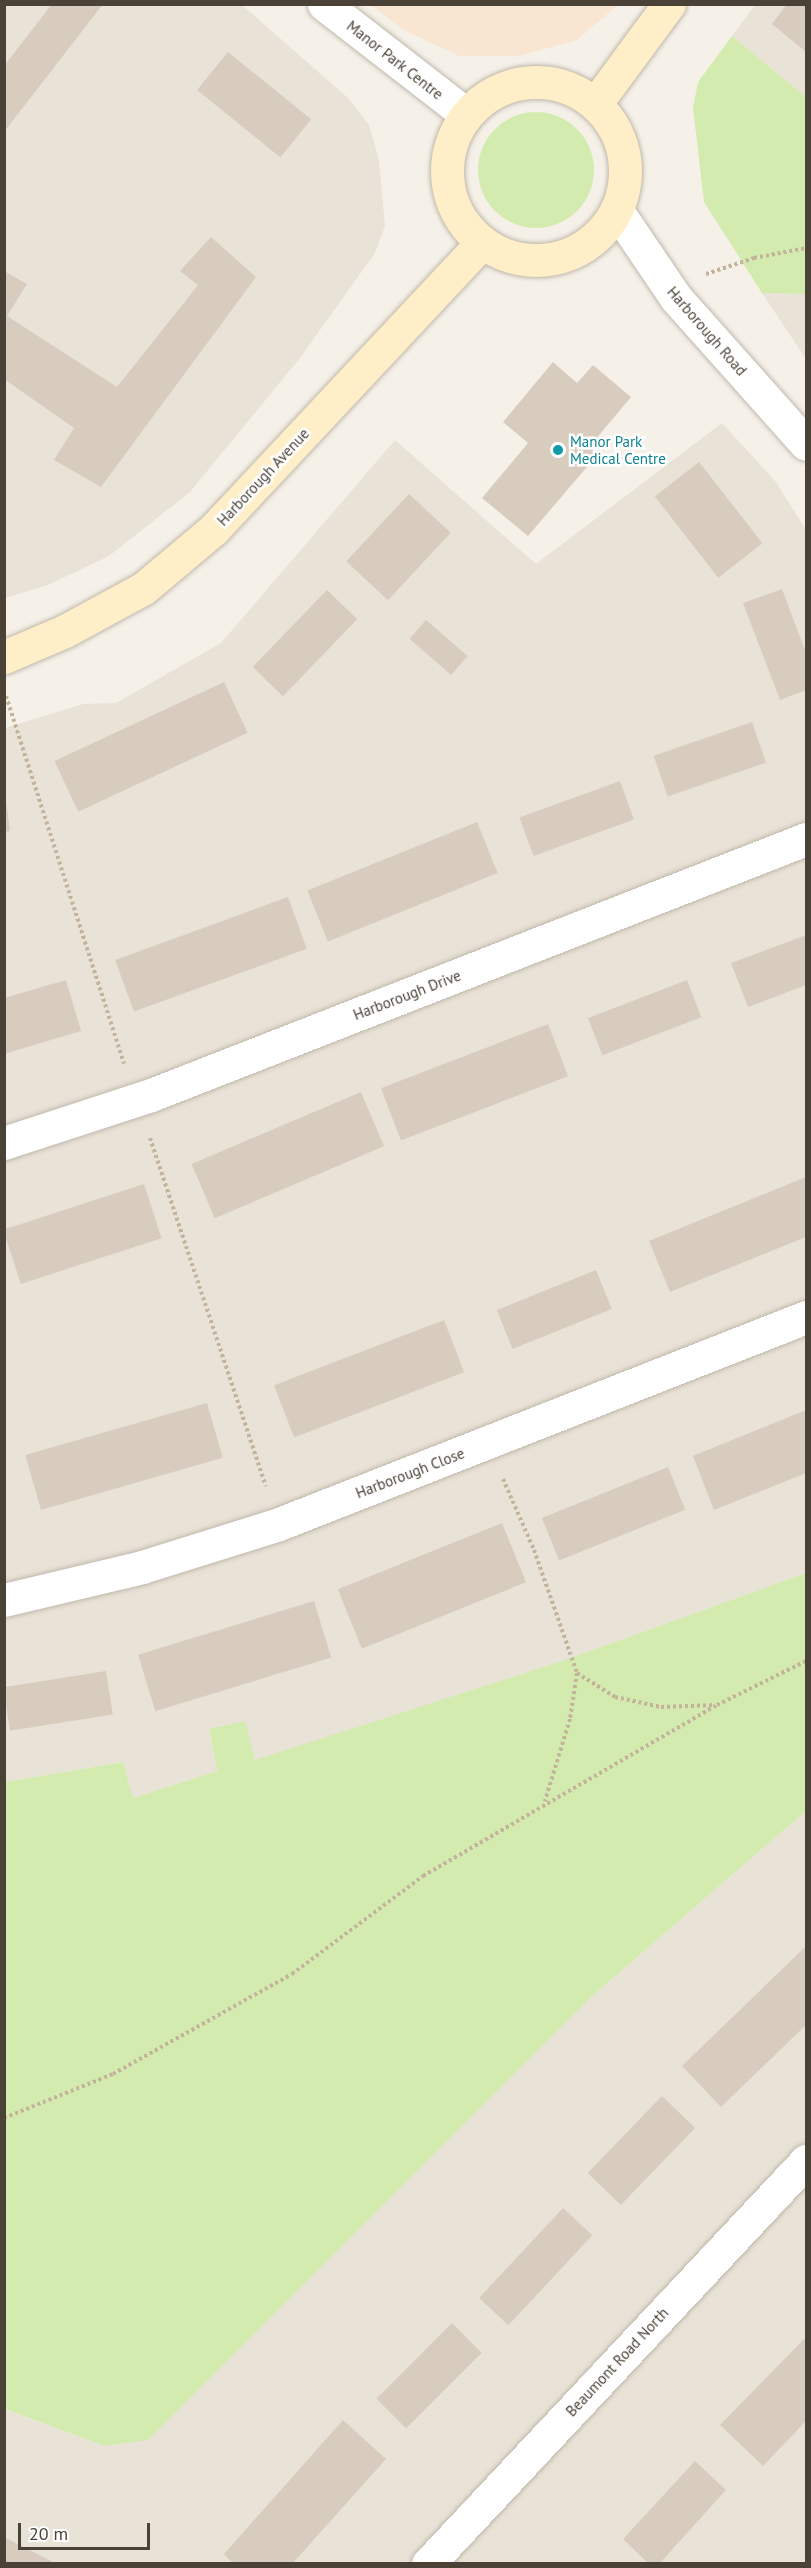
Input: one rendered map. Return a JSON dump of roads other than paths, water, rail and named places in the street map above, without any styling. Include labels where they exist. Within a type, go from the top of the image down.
[{"type":"street","name":"Manor Park Centre","points":[[324,4],[466,114]]},
{"type":"street","points":[[596,103],[669,4]]},
{"type":"street","points":[[531,81],[562,85],[596,103],[615,128],[626,157],[624,189],[617,211],[599,236],[582,248],[543,261],[512,258],[482,243],[461,220],[448,192],[446,173],[451,142],[466,114],[490,93],[531,81]]},
{"type":"street","name":"Harborough Road","points":[[617,211],[676,298],[807,444]]},
{"type":"street","name":"Harborough Avenue","points":[[4,657],[65,631],[144,588],[214,530],[482,243]]},
{"type":"street","name":"Harborough Drive","points":[[4,1143],[151,1095],[807,839]]},
{"type":"street","name":"Harborough Close","points":[[4,1600],[142,1567],[279,1524],[807,1317]]},
{"type":"street","name":"Beaumont Road North","points":[[428,2564],[807,2162]]},
{"type":"place","name":"Manor Park Medical Centre","points":[[558,450]]}]
